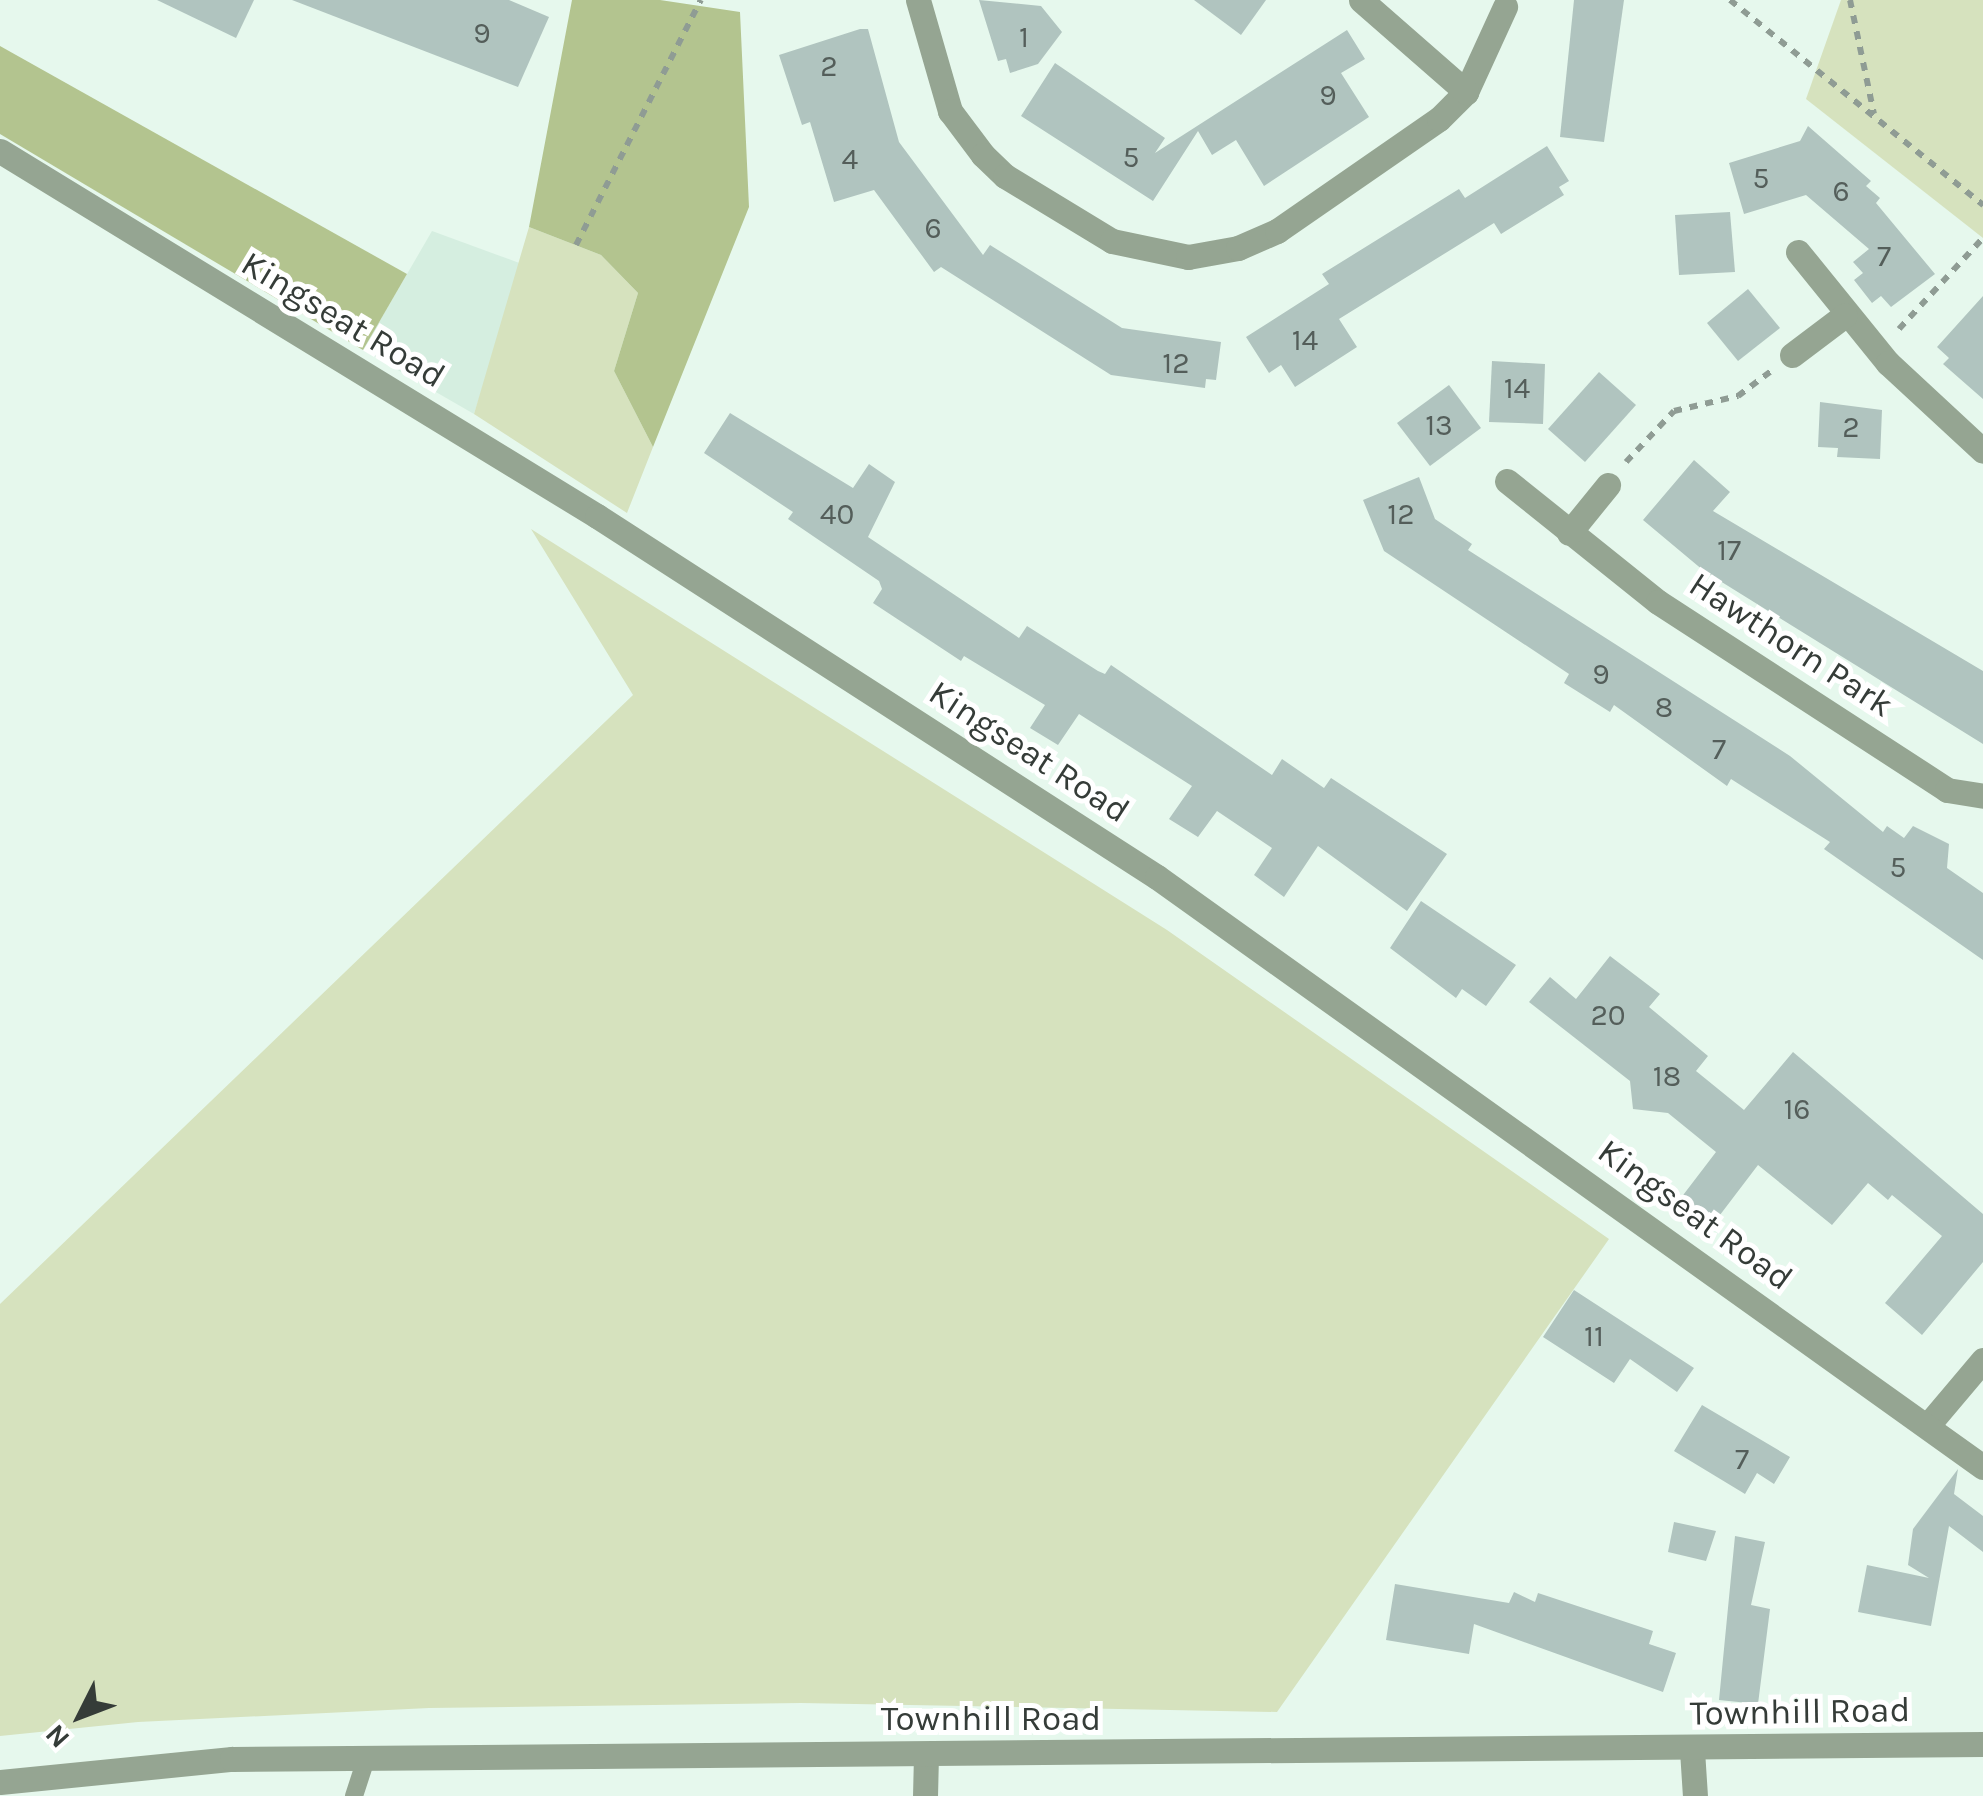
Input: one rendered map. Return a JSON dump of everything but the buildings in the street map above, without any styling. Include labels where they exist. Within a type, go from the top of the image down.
[{"type":"street","points":[[918,0],[950,111],[982,155],[1068,216],[1142,252],[1188,257],[1238,248],[1278,231],[1439,119],[1466,92],[1505,8]]},
{"type":"street","points":[[1361,0],[1466,92]]},
{"type":"street","name":"Kingseat Road","points":[[0,151],[597,516],[1157,876],[1983,1467]]},
{"type":"street","points":[[1798,252],[1878,352],[1983,451]]},
{"type":"street","points":[[1792,355],[1845,315]]},
{"type":"street","name":"Hawthorn Park","points":[[1507,481],[1658,602],[1948,790],[1983,796]]},
{"type":"street","points":[[1569,533],[1608,485]]},
{"type":"street","points":[[1928,1426],[1983,1360]]},
{"type":"street","name":"Townhill Road","points":[[0,1782],[232,1758],[1692,1750],[1983,1744]]},
{"type":"street","points":[[1692,1750],[1695,1796]]},
{"type":"street","points":[[925,1796],[926,1754]]},
{"type":"lane","points":[[354,1796],[366,1758]]},
{"type":"path","points":[[576,245],[701,0]]},
{"type":"path","points":[[1730,0],[1983,205]]},
{"type":"path","points":[[1850,0],[1874,116]]},
{"type":"path","points":[[1878,352],[1983,238]]},
{"type":"path","points":[[1608,485],[1674,411],[1738,396],[1792,355]]},
{"type":"shaded area","points":[[432,231],[522,264],[474,414],[363,350]]},
{"type":"green space","points":[[572,0],[660,0],[740,12],[749,207],[653,447],[614,371],[638,293],[601,255],[529,227]]},
{"type":"green space","points":[[1841,0],[1983,0],[1983,238],[1806,99]]},
{"type":"green space","points":[[0,46],[407,274],[363,350],[0,134]]},
{"type":"green space","points":[[529,227],[601,255],[638,293],[614,371],[653,447],[627,513],[474,414]]},
{"type":"green space","points":[[531,529],[1167,930],[1609,1239],[1277,1712],[801,1703],[429,1708],[138,1722],[0,1736],[0,1304],[633,695]]}]
